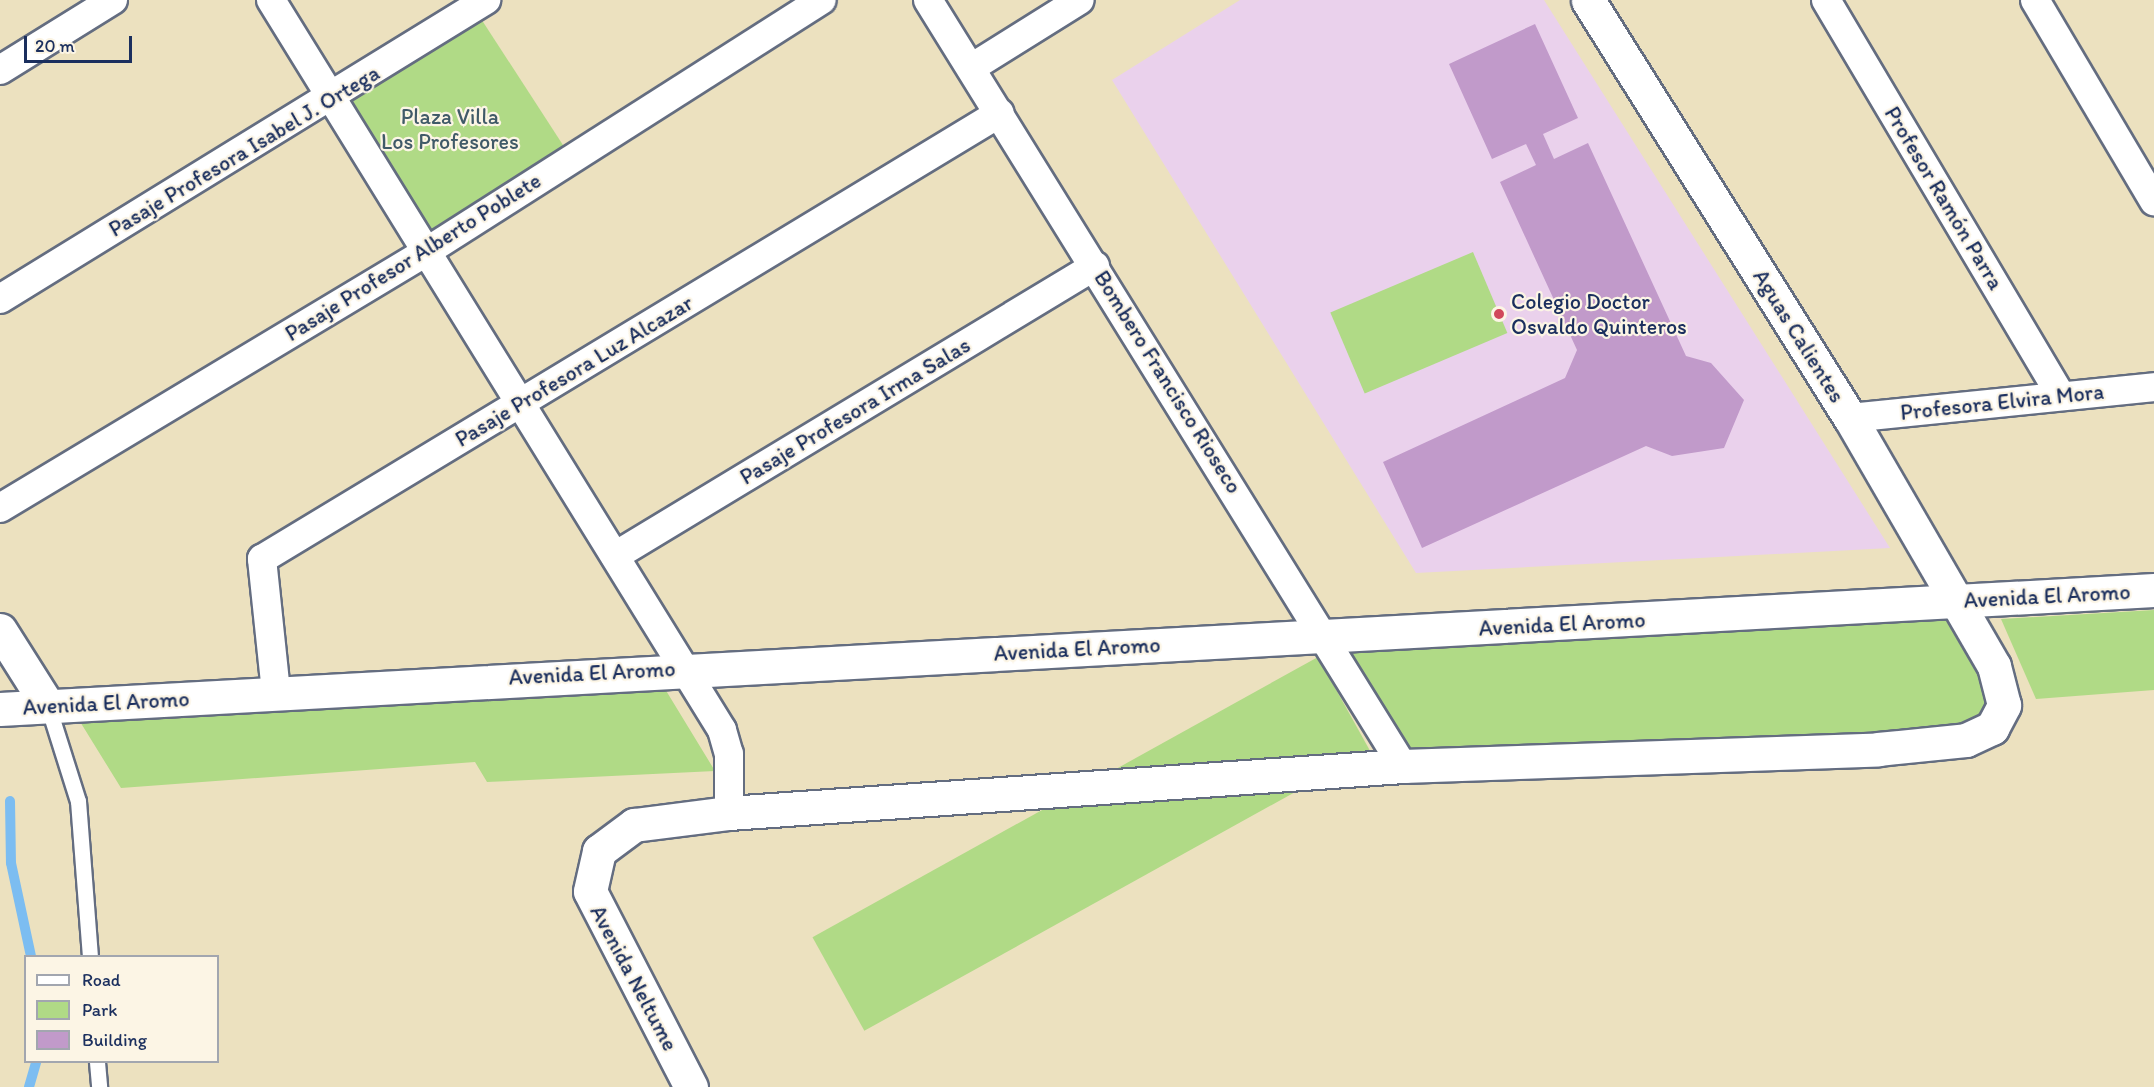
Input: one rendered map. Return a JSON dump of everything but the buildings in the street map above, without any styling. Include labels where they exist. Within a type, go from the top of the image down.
[{"type":"street","points":[[0,70],[113,0]]},
{"type":"street","points":[[271,0],[722,730],[729,754],[729,813],[1403,766]]},
{"type":"street","name":"Pasaje Profesora Isabel J. Ortega","points":[[0,299],[332,98],[486,0]]},
{"type":"street","name":"Pasaje Profesor Alberto Poblete","points":[[0,508],[426,252],[822,0]]},
{"type":"street","name":"Bombero Francisco Rioseco","points":[[928,0],[1327,638],[1403,766]]},
{"type":"street","points":[[970,68],[1080,0]]},
{"type":"street","name":"Aguas Calientes","points":[[1403,766],[1878,749],[1966,740],[1992,728],[2001,715],[2000,678],[1850,418],[1588,0]]},
{"type":"street","name":"Profesor Ramón Parra","points":[[1826,0],[2061,396]]},
{"type":"street","points":[[2035,0],[2154,201]]},
{"type":"street","name":"Pasaje Profesora Luz Alcazar","points":[[276,692],[262,559],[1000,113]]},
{"type":"street","name":"Pasaje Profesora Irma Salas","points":[[615,556],[1095,266]]},
{"type":"street","name":"Profesora Elvira Mora","points":[[1850,418],[2154,387]]},
{"type":"street","name":"Avenida El Aromo","points":[[0,709],[683,668],[1327,638],[2154,590]]},
{"type":"street","points":[[0,630],[48,706]]},
{"type":"street","name":"Avenida Neltume","points":[[692,1087],[590,891],[599,851],[615,837],[662,819],[729,813]]},
{"type":"lane","points":[[48,706],[78,801],[90,955]]},
{"type":"lane","points":[[97,1063],[99,1087]]},
{"type":"shaded area","name":"Colegio Doctor Osvaldo Quinteros","points":[[1240,0],[1544,0],[1890,548],[1416,573],[1112,80]]},
{"type":"green space","name":"Plaza Villa Los Profesores","points":[[474,8],[572,159],[431,250],[333,99]]},
{"type":"green space","points":[[1473,252],[1507,333],[1365,394],[1330,313]]},
{"type":"green space","points":[[1953,600],[1994,666],[1992,728],[1403,766],[1327,638]]},
{"type":"green space","points":[[2154,610],[2154,690],[2036,699],[2001,619]]},
{"type":"green space","points":[[1318,657],[1370,751],[864,1031],[812,937]]},
{"type":"green space","points":[[662,684],[715,771],[487,782],[475,762],[121,788],[79,720]]},
{"type":"waterway","points":[[10,801],[11,863],[31,955]]},
{"type":"waterway","points":[[29,1087],[36,1063]]},
{"type":"place","name":"Colegio Doctor Osvaldo Quinteros","points":[[1499,314]]}]
